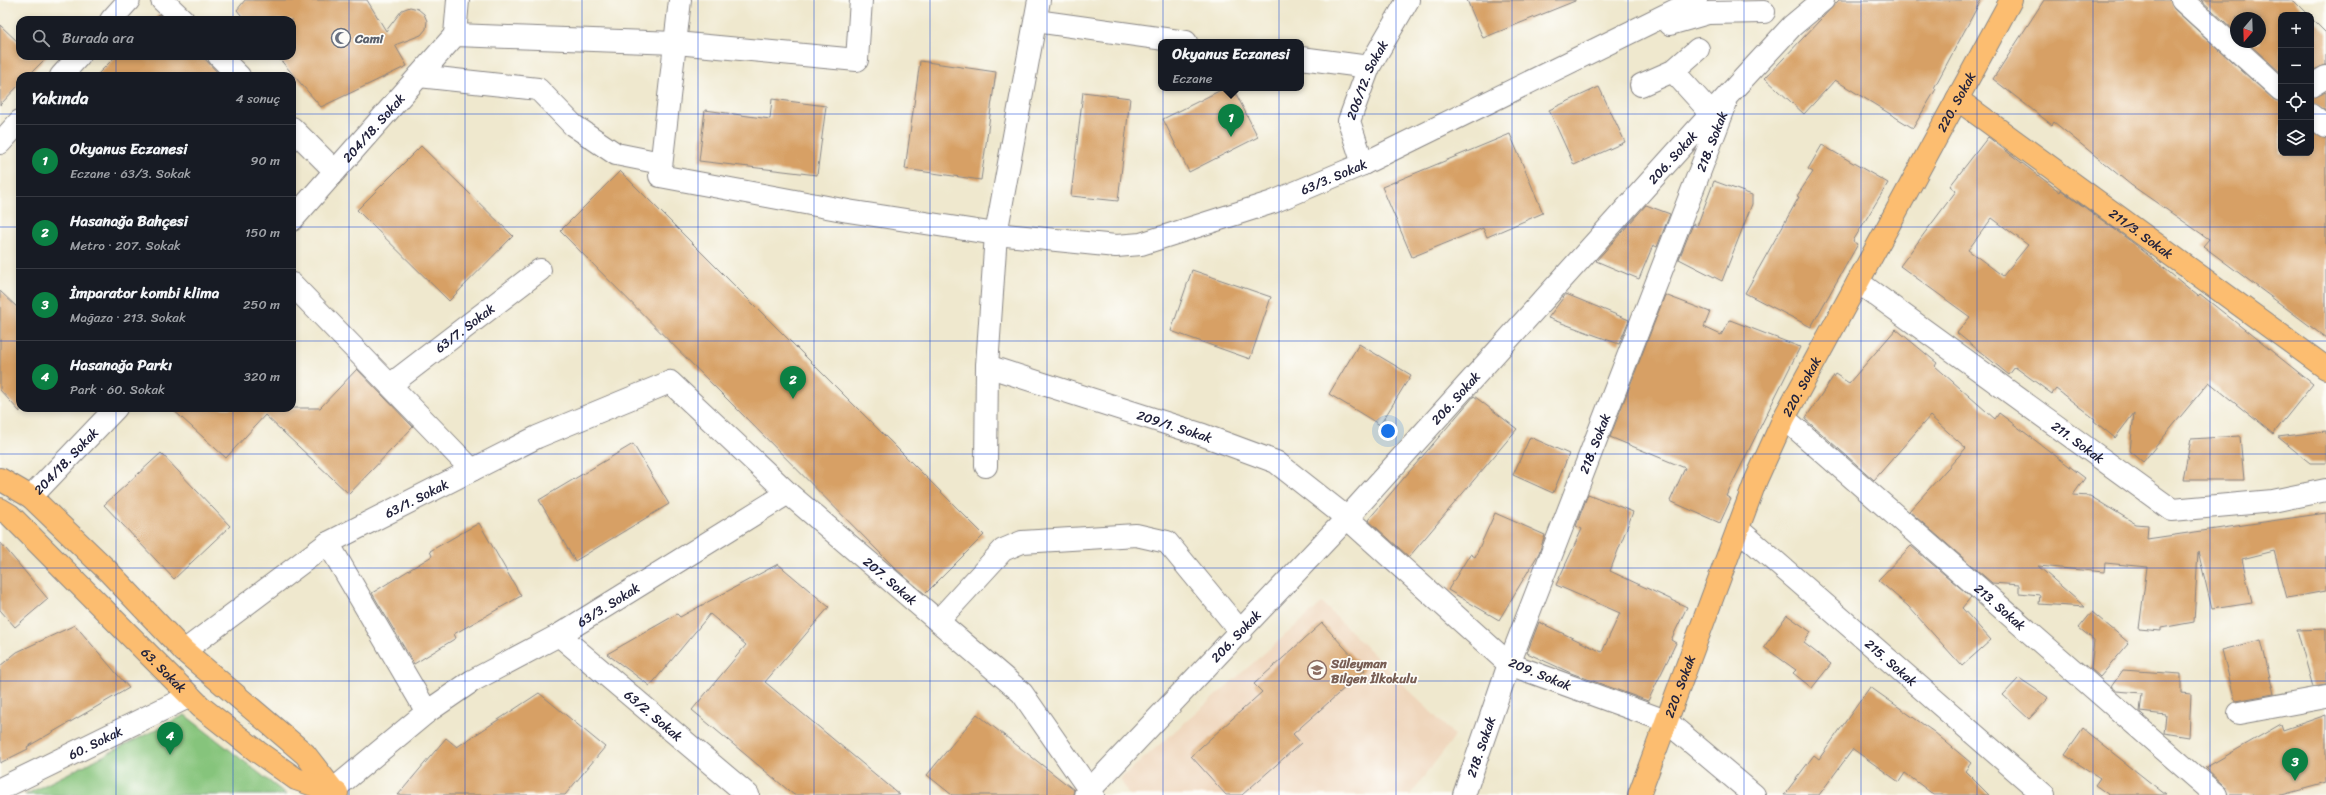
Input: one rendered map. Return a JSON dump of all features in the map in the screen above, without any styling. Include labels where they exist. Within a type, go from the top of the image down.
[{"type":"main road","name":"220. Sokak","points":[[1639,795],[1756,480],[1784,418],[2011,0]]},
{"type":"main road","name":"211/3. Sokak","points":[[1957,99],[2326,368]]},
{"type":"main road","points":[[0,479],[31,497],[108,571],[184,651],[213,678],[305,754],[337,793]]},
{"type":"main road","name":"63. Sokak","points":[[3,508],[201,707],[258,752],[296,779],[337,793]]},
{"type":"main road","points":[[190,696],[213,678]]},
{"type":"street","points":[[115,16],[129,0]]},
{"type":"street","points":[[162,0],[179,16]]},
{"type":"street","points":[[458,0],[455,35],[676,43],[857,60],[861,0]]},
{"type":"street","points":[[419,76],[538,89],[573,125],[616,154],[661,163],[680,0]]},
{"type":"street","points":[[986,466],[987,366],[996,234],[1039,0]]},
{"type":"street","name":"206/12. Sokak","points":[[1363,164],[1349,121],[1369,67],[1408,0]]},
{"type":"street","name":"63/3. Sokak","points":[[661,163],[660,176],[840,210],[996,234],[1116,246],[1141,244],[1273,202],[1363,164],[1696,0]]},
{"type":"street","points":[[2186,1],[2278,87]]},
{"type":"street","name":"206. Sokak","points":[[1089,793],[1348,518],[1811,4]]},
{"type":"street","points":[[1648,23],[1662,26],[1708,13],[1764,12]]},
{"type":"street","points":[[1036,21],[1165,39]]},
{"type":"street","name":"204/18. Sokak","points":[[296,215],[455,35]]},
{"type":"street","points":[[1641,84],[1673,71],[1698,49]]},
{"type":"street","points":[[1304,58],[1369,67]]},
{"type":"street","points":[[65,72],[75,60]]},
{"type":"street","points":[[223,60],[235,72]]},
{"type":"street","points":[[1673,71],[1712,114]]},
{"type":"street","points":[[2314,84],[2326,77]]},
{"type":"street","name":"218. Sokak","points":[[1464,795],[1509,664],[1730,94]]},
{"type":"street","points":[[2314,118],[2326,128]]},
{"type":"street","points":[[0,143],[16,125]]},
{"type":"street","points":[[296,132],[335,171]]},
{"type":"street","name":"63/7. Sokak","points":[[390,385],[540,270]]},
{"type":"street","name":"211. Sokak","points":[[1858,282],[2172,510],[2273,501],[2326,490]]},
{"type":"street","points":[[296,288],[472,470]]},
{"type":"street","name":"209/1. Sokak","points":[[987,366],[1203,435],[1276,462],[1348,518]]},
{"type":"street","name":"63/1. Sokak","points":[[184,651],[328,543],[537,437],[670,382]]},
{"type":"street","name":"207. Sokak","points":[[670,382],[788,494],[1022,693],[1089,793]]},
{"type":"street","name":"204/18. Sokak","points":[[31,497],[112,412]]},
{"type":"street","name":"213. Sokak","points":[[1784,418],[2216,795]]},
{"type":"street","name":"63/3. Sokak","points":[[337,793],[427,712],[472,681],[559,635],[788,494]]},
{"type":"street","name":"209. Sokak","points":[[1348,518],[1509,664],[1666,721],[1754,795]]},
{"type":"street","name":"215. Sokak","points":[[1738,529],[2044,795]]},
{"type":"street","points":[[938,621],[1003,550],[1022,542],[1136,535],[1167,542],[1241,632]]},
{"type":"street","points":[[328,543],[427,712]]},
{"type":"street","name":"63/2. Sokak","points":[[559,635],[748,795]]},
{"type":"street","name":"60. Sokak","points":[[0,789],[190,696]]},
{"type":"street","points":[[2239,712],[2326,696]]},
{"type":"shaded area","name":"Süleyman Bilgen İlkokulu","points":[[1322,603],[1455,736],[1410,795],[1129,795],[1120,779]]},
{"type":"green space","points":[[185,715],[287,795],[25,795]]},
{"type":"building","name":"Cami","points":[[245,0],[367,0],[386,31],[402,10],[410,7],[418,9],[424,14],[427,21],[426,29],[421,35],[395,45],[407,66],[321,107],[296,78],[296,72],[291,72],[280,60],[296,60],[296,16],[242,16],[237,10]]},
{"type":"building","points":[[1467,0],[1575,0],[1575,1],[1483,38]]},
{"type":"building","points":[[1839,0],[1981,0],[1934,88],[1936,89],[1913,128],[1835,80],[1804,114],[1765,78]]},
{"type":"building","points":[[2044,0],[2170,0],[2174,9],[2273,99],[2278,101],[2278,156],[2314,156],[2314,133],[2326,139],[2326,338],[2203,246],[2209,239],[2131,185],[2054,122],[2052,125],[1993,79]]},
{"type":"building","points":[[2201,0],[2293,0],[2305,12],[2278,12],[2278,70],[2254,48],[2266,48],[2266,12],[2230,12],[2230,27]]},
{"type":"building","points":[[2314,21],[2326,33],[2326,65],[2314,70]]},
{"type":"building","points":[[0,25],[16,40],[16,60],[44,60],[32,72],[16,72],[16,88],[0,105]]},
{"type":"building","points":[[112,60],[206,60],[217,72],[100,72]]},
{"type":"building","points":[[920,61],[996,72],[981,180],[905,169]]},
{"type":"building","points":[[1599,87],[1625,142],[1574,165],[1549,110]]},
{"type":"building","points":[[1219,91],[1235,91],[1258,137],[1189,172],[1163,119]]},
{"type":"building","points":[[1083,92],[1130,98],[1118,201],[1071,196]]},
{"type":"building","points":[[2326,92],[2326,111],[2314,105],[2314,97]]},
{"type":"building","points":[[772,99],[826,106],[817,175],[699,161],[705,110],[770,119]]},
{"type":"building","points":[[1510,134],[1543,213],[1487,237],[1483,228],[1412,257],[1382,187]]},
{"type":"building","points":[[1988,137],[2060,192],[2061,190],[2136,245],[2198,296],[2200,294],[2313,384],[2273,434],[2209,382],[2143,462],[2130,451],[2134,413],[2115,438],[2094,421],[2095,419],[2056,389],[2052,394],[2015,367],[2009,375],[1957,333],[1970,317],[1900,266],[1956,191],[1950,186]],"holes":[[[1992,218],[2028,245],[2003,276],[1968,250]]]},
{"type":"building","points":[[1822,145],[1888,183],[1853,241],[1858,244],[1811,327],[1745,293],[1799,197],[1797,196],[1813,172],[1808,169]]},
{"type":"building","points":[[421,146],[513,236],[449,301],[357,210]]},
{"type":"building","points":[[620,171],[984,535],[925,594],[896,569],[560,231]]},
{"type":"building","points":[[1714,181],[1752,195],[1752,204],[1722,281],[1679,259],[1693,224],[1697,226]]},
{"type":"building","points":[[1646,205],[1670,214],[1657,247],[1653,245],[1639,279],[1596,261]]},
{"type":"building","points":[[1192,270],[1271,297],[1250,359],[1171,331]]},
{"type":"building","points":[[0,291],[16,306],[16,408],[0,390]]},
{"type":"building","points":[[1566,294],[1629,320],[1619,344],[1548,318]]},
{"type":"building","points":[[1665,295],[1710,312],[1704,327],[1721,335],[1730,320],[1800,347],[1726,496],[1731,499],[1720,523],[1670,501],[1685,468],[1610,437]]},
{"type":"building","points":[[1896,329],[1937,363],[1935,366],[1995,419],[1999,413],[2085,478],[2073,495],[2090,496],[2136,524],[2148,525],[2147,539],[2326,513],[2326,591],[2287,598],[2274,551],[2242,559],[2252,603],[2212,609],[2198,551],[2194,622],[2161,628],[2161,631],[2139,629],[2147,567],[2105,563],[2104,572],[2038,566],[2085,607],[2039,604],[2040,595],[2019,593],[2019,585],[1992,583],[1909,511],[1966,448],[1930,416],[1874,480],[1805,419],[1835,374],[1849,383]]},
{"type":"building","points":[[1359,344],[1411,375],[1380,425],[1329,394]]},
{"type":"building","points":[[357,369],[413,427],[349,494],[265,415],[226,458],[175,412],[296,412],[296,408],[320,408]]},
{"type":"building","points":[[1474,396],[1517,429],[1409,557],[1368,520]]},
{"type":"building","points":[[2326,431],[2326,463],[2310,463],[2278,437]]},
{"type":"building","points":[[2240,436],[2244,480],[2183,480],[2191,439]]},
{"type":"building","points":[[1530,437],[1569,454],[1553,493],[1513,475]]},
{"type":"building","points":[[633,444],[669,504],[575,561],[539,500]]},
{"type":"building","points":[[161,453],[230,526],[174,579],[104,505]]},
{"type":"building","points":[[1588,494],[1633,512],[1610,571],[1687,607],[1671,640],[1676,643],[1648,701],[1571,673],[1527,653],[1539,622],[1602,652],[1620,613],[1556,585],[1582,529],[1576,526]]},
{"type":"building","points":[[1495,513],[1545,535],[1539,553],[1499,620],[1448,590],[1470,554],[1475,557]]},
{"type":"building","points":[[479,523],[521,596],[454,634],[456,638],[414,664],[372,593],[432,556],[430,551]]},
{"type":"building","points":[[0,542],[48,599],[15,627],[0,610]]},
{"type":"building","points":[[1911,546],[1971,597],[1962,608],[1991,640],[1962,666],[1908,606],[1878,580]]},
{"type":"building","points":[[778,564],[829,607],[765,682],[900,795],[794,795],[692,710],[746,645],[710,614],[650,686],[607,654],[677,614],[680,617]]},
{"type":"building","points":[[2092,612],[2129,643],[2100,677],[2091,669],[2094,640],[2079,628]]},
{"type":"building","points":[[1787,615],[1811,632],[1804,643],[1831,664],[1812,688],[1793,673],[1796,670],[1764,647]]},
{"type":"building","points":[[1322,623],[1365,670],[1293,734],[1301,743],[1242,795],[1226,795],[1191,756],[1262,692],[1254,684]]},
{"type":"building","points":[[75,625],[129,688],[27,747],[28,749],[0,763],[0,666],[17,652]]},
{"type":"building","points":[[2326,629],[2326,685],[2313,687],[2297,630]]},
{"type":"building","points":[[2261,640],[2274,694],[2235,701],[2222,650]]},
{"type":"building","points":[[2123,670],[2181,674],[2181,693],[2191,694],[2189,737],[2164,733],[2166,715],[2140,712],[2142,693],[2116,691],[2111,687]]},
{"type":"building","points":[[2019,678],[2049,698],[2029,719],[2003,695]]},
{"type":"building","points":[[1870,687],[1934,732],[1971,763],[1965,771],[1989,795],[1934,795],[1905,773],[1899,782],[1853,749],[1819,795],[1784,795],[1814,755],[1819,759]]},
{"type":"building","points":[[539,693],[605,747],[565,795],[398,795],[446,738],[457,747]]},
{"type":"building","points":[[977,714],[1074,790],[1073,795],[952,795],[927,775]]},
{"type":"building","points":[[2326,715],[2326,783],[2282,795],[2228,795],[2224,786],[2205,768],[2281,724],[2283,730]]},
{"type":"building","points":[[2083,729],[2166,795],[2109,795],[2095,785],[2100,778],[2065,755]]},
{"type":"place","name":"Cami","points":[[341,38]]},
{"type":"place","name":"Okyanus Eczanesi","points":[[1231,137]]},
{"type":"place","name":"Hasanağa Bahçesi","points":[[793,399]]},
{"type":"place","name":"Süleyman Bilgen İlkokulu","points":[[1317,670]]},
{"type":"place","name":"Hasanağa Parkı","points":[[170,755]]},
{"type":"place","name":"İmparator kombi klima","points":[[2295,781]]}]
